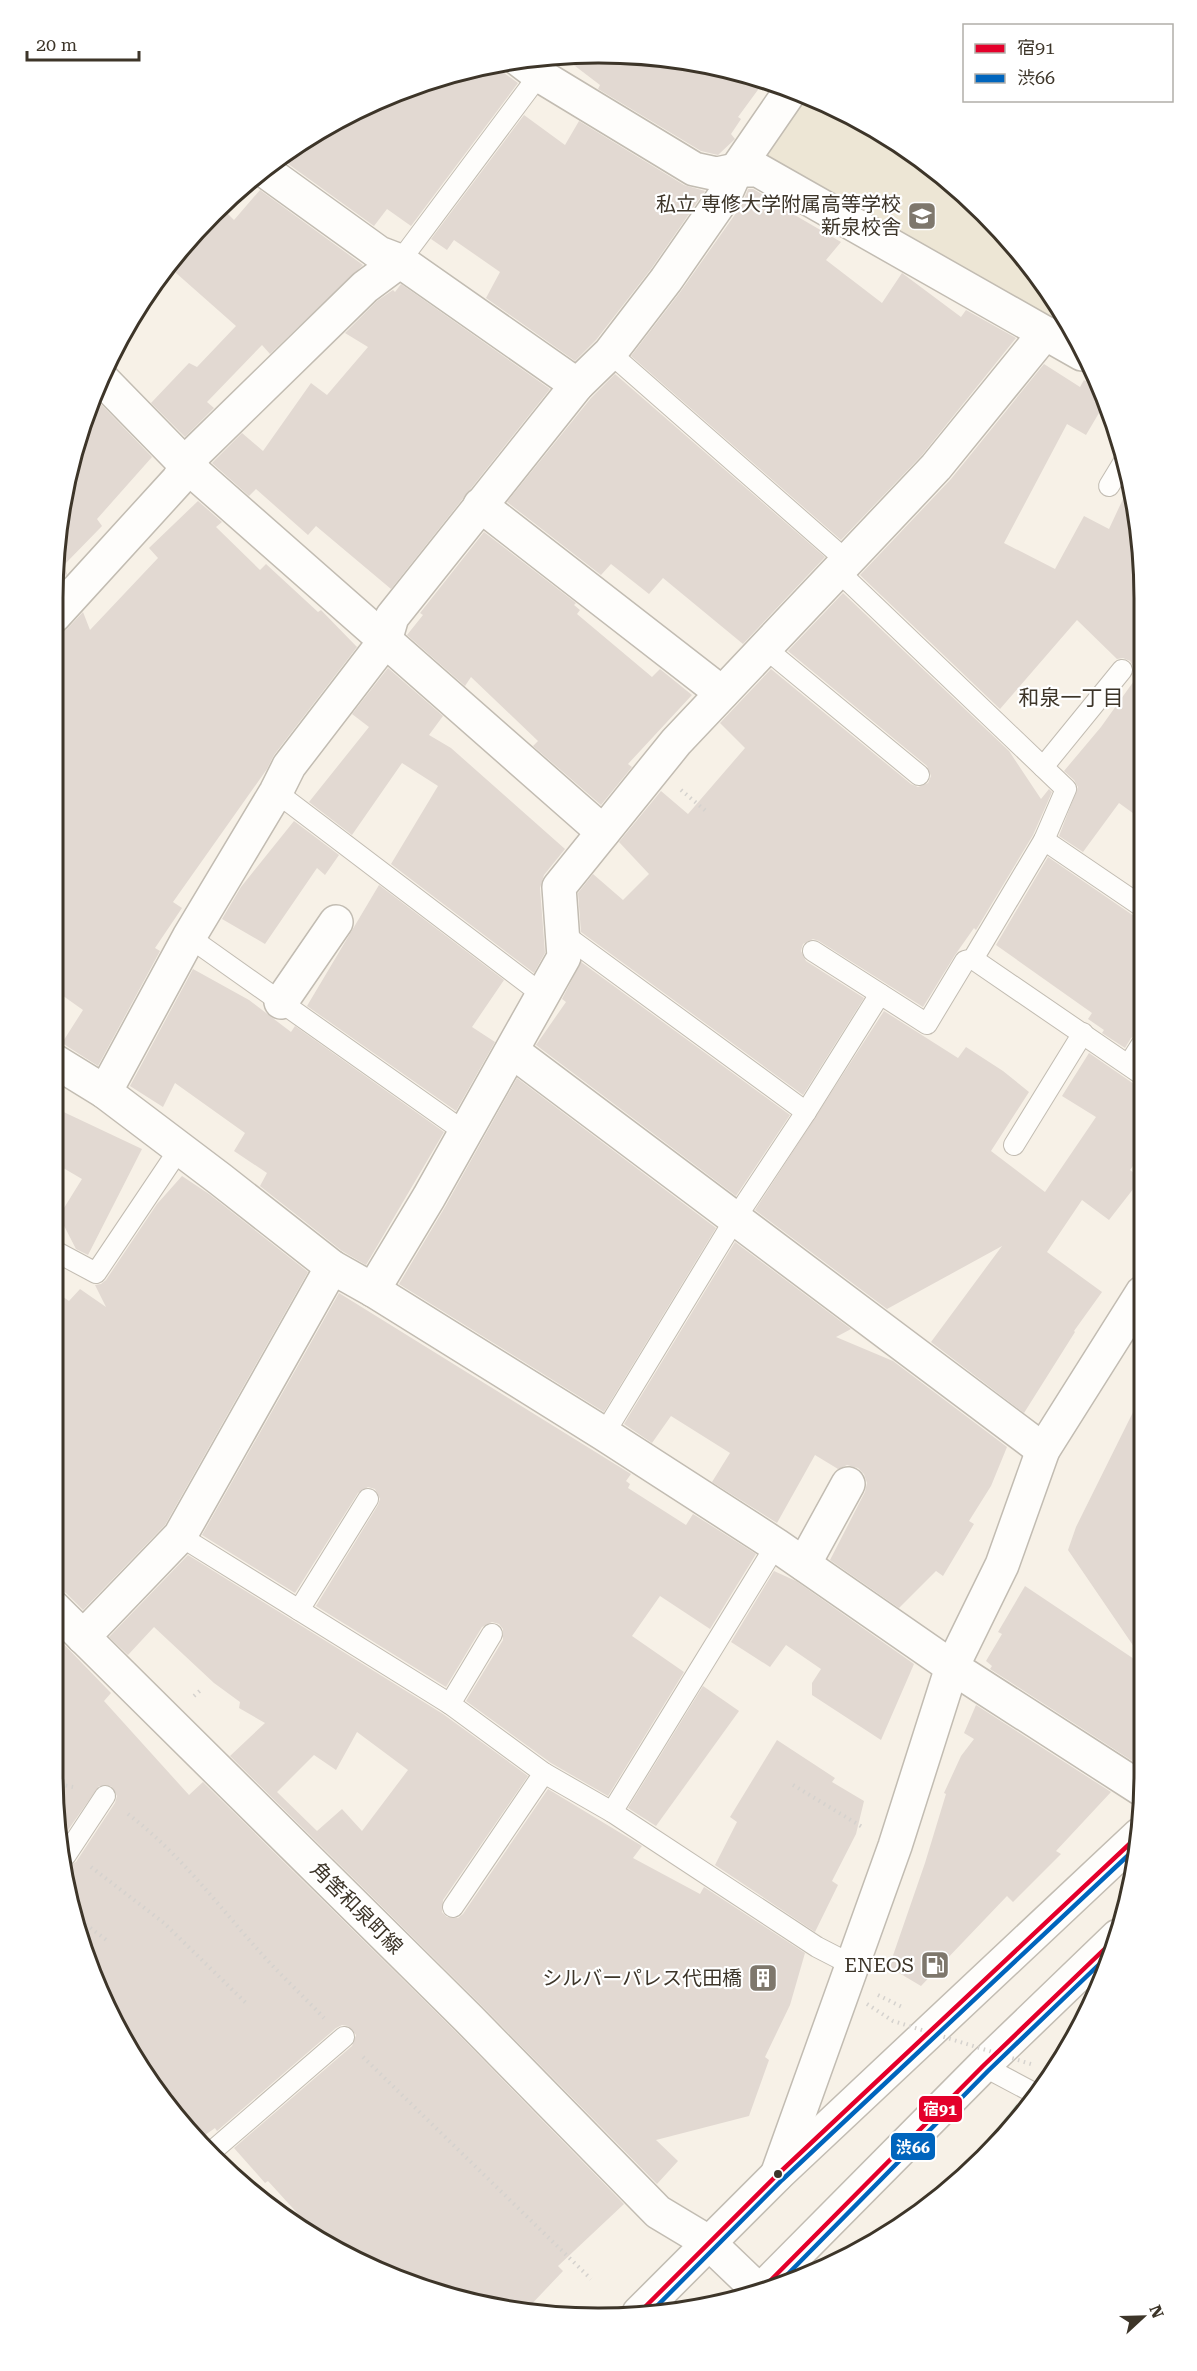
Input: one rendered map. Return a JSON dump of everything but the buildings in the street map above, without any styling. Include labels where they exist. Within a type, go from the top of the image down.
[{"type":"street","points":[[530,68],[694,168],[717,174],[736,170],[758,170],[1071,348]]},
{"type":"street","points":[[105,1092],[189,937],[276,792],[289,766],[385,641],[392,617],[480,504],[577,385],[610,353],[666,280],[725,195],[736,170],[786,97]]},
{"type":"street","points":[[271,175],[379,252],[400,261],[577,385]]},
{"type":"street","points":[[63,606],[178,480],[196,452],[365,288],[400,261]]},
{"type":"street","points":[[373,1290],[466,1133],[564,957],[560,887],[676,742],[936,467],[1045,333]]},
{"type":"street","points":[[108,385],[187,466],[603,832]]},
{"type":"street","points":[[480,504],[722,693]]},
{"type":"street","points":[[281,1002],[336,922]]},
{"type":"street","points":[[512,1051],[1043,1450]]},
{"type":"street","points":[[63,1066],[105,1092],[332,1267],[373,1290],[604,1434],[776,1545],[952,1667],[1134,1784]]},
{"type":"street","points":[[83,1637],[180,1536],[332,1267]]},
{"type":"street","points":[[777,2175],[854,1966],[952,1667],[1002,1565],[1043,1450],[1134,1306]]},
{"type":"street","points":[[804,1564],[848,1484]]},
{"type":"street","name":"角筈和泉町線","points":[[63,1617],[468,2018],[658,2212],[708,2242],[753,2285]]},
{"type":"street","points":[[646,2306],[777,2175],[1129,1845]]},
{"type":"street","points":[[771,2280],[982,2066],[1104,1949]]},
{"type":"lane","points":[[400,261],[528,68]]},
{"type":"lane","points":[[610,353],[843,566],[1066,789],[1044,840],[973,959],[965,961],[927,1024],[813,951]]},
{"type":"lane","points":[[1109,486],[1118,470]]},
{"type":"lane","points":[[765,648],[919,775]]},
{"type":"lane","points":[[1043,766],[1122,670]]},
{"type":"lane","points":[[276,792],[543,995]]},
{"type":"lane","points":[[1044,840],[1134,901]]},
{"type":"lane","points":[[562,933],[806,1112]]},
{"type":"lane","points":[[189,937],[466,1133]]},
{"type":"lane","points":[[973,959],[1134,1068]]},
{"type":"lane","points":[[604,1434],[735,1220],[880,994]]},
{"type":"lane","points":[[1014,1144],[1083,1033]]},
{"type":"lane","points":[[63,1256],[96,1274],[180,1149]]},
{"type":"lane","points":[[299,1610],[368,1499]]},
{"type":"lane","points":[[180,1536],[450,1704],[544,1773],[612,1812],[817,1947],[854,1966]]},
{"type":"lane","points":[[612,1812],[776,1545]]},
{"type":"lane","points":[[450,1704],[492,1634]]},
{"type":"lane","points":[[453,1907],[544,1773]]},
{"type":"lane","points":[[69,1851],[105,1796]]},
{"type":"lane","points":[[217,2147],[344,2037]]},
{"type":"lane","points":[[982,2066],[1029,2090]]},
{"type":"path","points":[[793,1785],[895,1846]]},
{"type":"path","points":[[70,1854],[164,1923],[247,2004]]},
{"type":"path","points":[[85,1924],[109,1942]]},
{"type":"path","points":[[873,1992],[910,2011]]},
{"type":"path","points":[[870,1998],[867,2004],[893,2021],[1034,2065]]},
{"type":"shaded area","name":"私立 専修大学附属高等学校 新泉校舎","points":[[793,100],[835,118],[896,153],[952,196],[1001,245],[1044,301],[1059,325],[768,164],[764,145]]},
{"type":"shaded area","points":[[1017,2103],[1018,2104],[1001,2126],[988,2139]]},
{"type":"transit line","name":"宿91","points":[[646,2306],[777,2175],[1129,1845]]},
{"type":"transit line","name":"渋66","points":[[659,2304],[782,2180],[1127,1856]]},
{"type":"transit line","name":"宿91","points":[[771,2280],[983,2066],[1104,1949]]},
{"type":"transit line","name":"渋66","points":[[789,2273],[988,2071],[1097,1966]]},
{"type":"place","name":"私立 専修大学附属高等学校 新泉校舎","points":[[922,216]]},
{"type":"place","name":"ENEOS","points":[[935,1965]]},
{"type":"place","name":"シルバーパレス代田橋","points":[[763,1978]]},
{"type":"district","name":"和泉一丁目","points":[[1071,698]]}]
